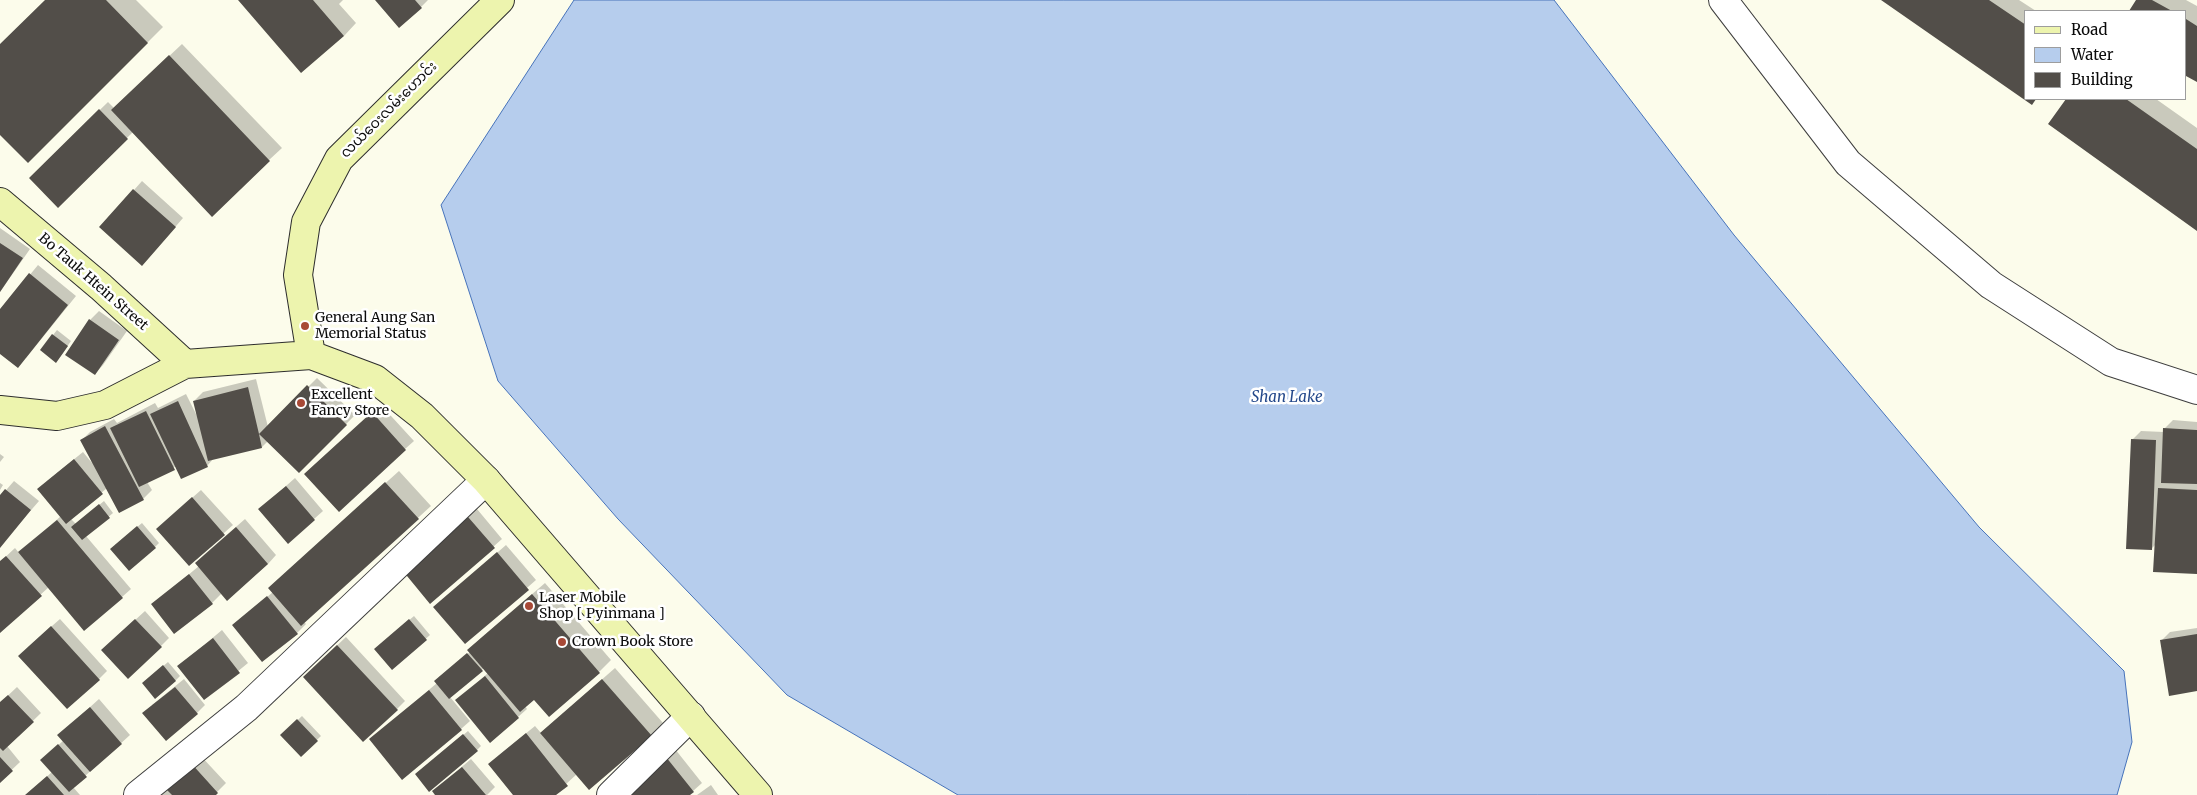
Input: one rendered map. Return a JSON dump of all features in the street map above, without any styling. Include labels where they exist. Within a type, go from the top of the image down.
[{"type":"main road","name":"လယ်ဝေးလမ်းဟောင်း","points":[[311,354],[298,275],[306,222],[339,159],[500,0]]},
{"type":"main road","name":"Bo Tauk Htein Street","points":[[0,202],[101,287],[185,364]]},
{"type":"main road","points":[[0,410],[57,416],[105,405],[185,364],[311,354],[375,379],[422,416],[486,480],[758,795]]},
{"type":"street","points":[[1723,0],[1848,163],[1991,285],[2111,362],[2197,390]]},
{"type":"street","points":[[138,795],[246,708],[486,480]]},
{"type":"street","points":[[611,795],[691,716]]},
{"type":"water","name":"Shan Lake","points":[[574,0],[1554,0],[1734,235],[1979,527],[2124,671],[2132,742],[2117,795],[958,795],[787,695],[618,519],[498,381],[441,205]]},
{"type":"building","points":[[45,0],[106,0],[148,43],[28,163],[0,135],[0,44]]},
{"type":"building","points":[[238,0],[313,0],[344,36],[301,73]]},
{"type":"building","points":[[375,0],[415,0],[422,8],[399,28]]},
{"type":"building","points":[[1881,0],[1989,0],[2024,24],[2024,99]]},
{"type":"building","points":[[2136,0],[2152,0],[2170,10],[2130,10]]},
{"type":"building","points":[[2187,20],[2197,26],[2197,82],[2187,77]]},
{"type":"building","points":[[169,55],[270,161],[212,217],[111,110]]},
{"type":"building","points":[[2025,100],[2035,100],[2032,105]]},
{"type":"building","points":[[2065,100],[2127,100],[2197,149],[2197,231],[2048,124]]},
{"type":"building","points":[[99,109],[128,139],[58,208],[29,178]]},
{"type":"building","points":[[133,189],[176,227],[142,266],[99,227]]},
{"type":"building","points":[[0,243],[23,258],[0,292]]},
{"type":"building","points":[[29,273],[68,305],[18,368],[0,354],[0,309]]},
{"type":"building","points":[[89,319],[119,340],[95,375],[65,355]]},
{"type":"building","points":[[52,334],[68,346],[56,363],[40,350]]},
{"type":"building","points":[[307,385],[347,425],[299,473],[259,434]]},
{"type":"building","points":[[248,387],[262,448],[208,461],[193,401]]},
{"type":"building","points":[[178,401],[208,467],[181,479],[150,414]]},
{"type":"building","points":[[146,411],[175,470],[139,487],[110,428]]},
{"type":"building","points":[[372,412],[406,450],[339,512],[304,474]]},
{"type":"building","points":[[105,426],[144,500],[119,513],[80,440]]},
{"type":"building","points":[[2163,428],[2197,430],[2197,484],[2161,483]]},
{"type":"building","points":[[2131,439],[2156,440],[2152,550],[2126,549]]},
{"type":"building","points":[[74,459],[103,494],[66,524],[37,489]]},
{"type":"building","points":[[385,482],[419,519],[301,626],[268,588]]},
{"type":"building","points":[[286,486],[315,520],[288,544],[258,509]]},
{"type":"building","points":[[2158,488],[2197,490],[2197,574],[2153,572]]},
{"type":"building","points":[[5,489],[31,510],[0,548],[0,495]]},
{"type":"building","points":[[192,497],[225,535],[189,566],[156,529]]},
{"type":"building","points":[[99,504],[110,518],[82,540],[71,527]]},
{"type":"building","points":[[462,510],[495,548],[430,604],[398,565]]},
{"type":"building","points":[[57,520],[123,598],[84,631],[18,552]]},
{"type":"building","points":[[137,526],[156,548],[129,571],[110,549]]},
{"type":"building","points":[[236,527],[268,564],[227,601],[195,563]]},
{"type":"building","points":[[497,552],[529,590],[465,644],[433,607]]},
{"type":"building","points":[[6,556],[42,596],[0,633],[0,561]]},
{"type":"building","points":[[189,574],[213,604],[174,634],[151,604]]},
{"type":"building","points":[[532,594],[600,673],[549,717],[534,700],[520,712],[467,650]]},
{"type":"building","points":[[267,596],[298,634],[262,662],[232,625]]},
{"type":"building","points":[[135,619],[162,647],[128,679],[101,650]]},
{"type":"building","points":[[409,619],[427,640],[392,670],[374,649]]},
{"type":"building","points":[[51,626],[100,680],[67,709],[18,656]]},
{"type":"building","points":[[2197,634],[2197,691],[2169,696],[2160,640]]},
{"type":"building","points":[[213,638],[240,673],[204,700],[177,666]]},
{"type":"building","points":[[337,645],[398,710],[363,742],[303,677]]},
{"type":"building","points":[[467,653],[483,671],[449,699],[434,681]]},
{"type":"building","points":[[163,665],[176,681],[155,699],[142,683]]},
{"type":"building","points":[[485,676],[519,718],[490,743],[455,700]]},
{"type":"building","points":[[602,679],[652,736],[589,790],[540,733]]},
{"type":"building","points":[[175,687],[198,714],[166,741],[142,713]]},
{"type":"building","points":[[429,690],[462,730],[402,780],[369,739]]},
{"type":"building","points":[[8,695],[34,722],[3,751],[0,748],[0,702]]},
{"type":"building","points":[[90,707],[122,744],[90,772],[57,735]]},
{"type":"building","points":[[297,719],[318,741],[301,757],[280,735]]},
{"type":"building","points":[[526,733],[568,786],[556,795],[513,795],[488,764]]},
{"type":"building","points":[[463,734],[478,751],[429,792],[415,774]]},
{"type":"building","points":[[58,744],[87,777],[69,792],[40,760]]},
{"type":"building","points":[[0,757],[13,771],[0,783]]},
{"type":"building","points":[[666,757],[694,792],[690,795],[617,795]]},
{"type":"building","points":[[190,762],[218,793],[216,795],[172,795],[164,787]]},
{"type":"building","points":[[462,767],[486,795],[435,795],[432,791]]},
{"type":"building","points":[[47,776],[64,795],[25,795]]},
{"type":"place","name":"General Aung San Memorial Status","points":[[305,326]]},
{"type":"place","name":"Excellent Fancy Store","points":[[301,403]]},
{"type":"place","name":"Laser Mobile Shop [ Pyinmana ]","points":[[529,606]]},
{"type":"place","name":"Crown Book Store","points":[[562,642]]}]
